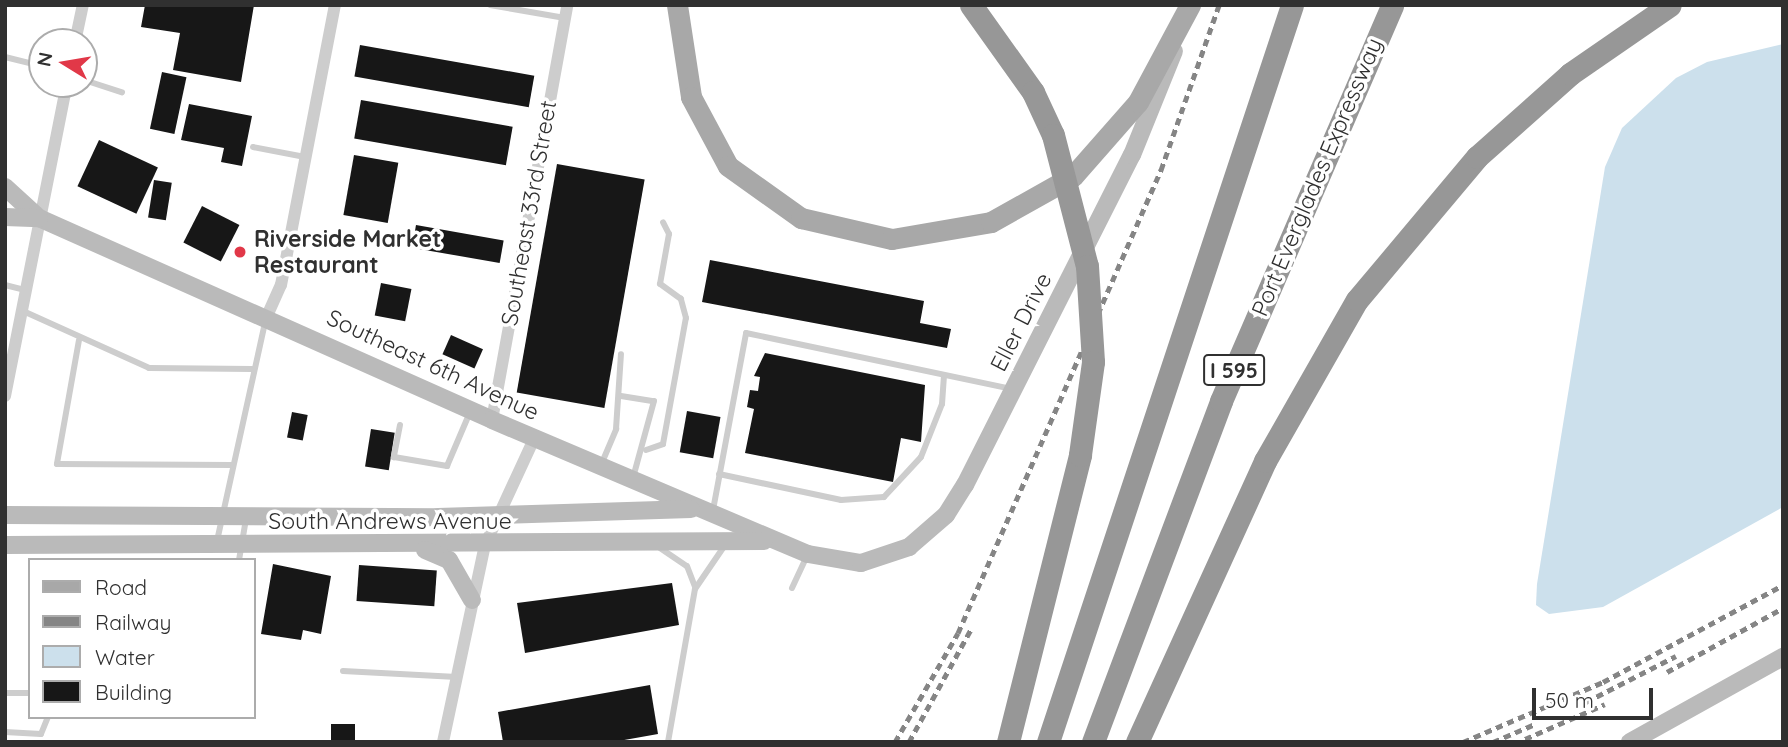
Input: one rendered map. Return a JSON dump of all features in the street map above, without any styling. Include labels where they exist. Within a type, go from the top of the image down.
[{"type":"highway","points":[[971,5],[1033,92],[1053,135],[1087,266],[1093,362],[1080,455],[1008,742]]},
{"type":"highway","name":"I 595","points":[[1048,742],[1292,5]]},
{"type":"highway","name":"Port Everglades Expressway","points":[[1093,742],[1212,422],[1392,5]]},
{"type":"highway","points":[[1137,742],[1265,461],[1357,300],[1477,157],[1570,74],[1670,5]]},
{"type":"main road","points":[[677,5],[691,97],[728,166],[801,218],[892,239],[991,222],[1073,176],[1138,102],[1190,5]]},
{"type":"street","points":[[78,28],[83,5]]},
{"type":"street","points":[[267,316],[281,285],[335,5]]},
{"type":"street","name":"Eller Drive","points":[[808,554],[869,562],[922,537],[955,502],[1132,155],[1190,5]]},
{"type":"street","name":"Southeast 33rd Street","points":[[492,420],[566,12]]},
{"type":"street","points":[[5,396],[63,98]]},
{"type":"street","name":"Southeast 6th Avenue","points":[[5,187],[39,218],[267,316],[534,439],[808,554]]},
{"type":"street","name":"Southeast 6th Avenue","points":[[5,217],[39,218]]},
{"type":"street","points":[[443,742],[485,545],[497,513],[534,439]]},
{"type":"street","name":"South Andrews Avenue","points":[[5,515],[246,517],[705,512]]},
{"type":"street","name":"South Andrews Avenue","points":[[5,545],[216,546],[240,553],[412,545],[774,541]]},
{"type":"street","points":[[412,545],[449,560],[472,600]]},
{"type":"street","points":[[1630,742],[1783,657]]},
{"type":"lane","points":[[490,5],[566,12]]},
{"type":"lane","points":[[5,57],[28,63]]},
{"type":"lane","points":[[98,84],[122,92]]},
{"type":"lane","points":[[253,147],[305,157]]},
{"type":"lane","points":[[646,450],[663,444],[686,318],[681,299],[660,284],[669,234],[663,222]]},
{"type":"lane","points":[[5,285],[25,290]]},
{"type":"lane","points":[[21,310],[79,340],[149,368],[252,369]]},
{"type":"lane","points":[[216,546],[252,369],[267,316]]},
{"type":"lane","points":[[705,512],[719,474],[746,333],[1014,390]]},
{"type":"lane","points":[[79,340],[57,464],[232,465]]},
{"type":"lane","points":[[600,467],[616,429],[621,396],[621,354]]},
{"type":"lane","points":[[719,474],[841,500],[884,497],[921,457],[942,404],[944,376]]},
{"type":"lane","points":[[621,396],[654,401],[646,450],[632,481]]},
{"type":"lane","points":[[400,425],[394,457],[447,466],[471,411]]},
{"type":"lane","points":[[240,553],[246,517]]},
{"type":"lane","points":[[642,541],[680,559],[695,589]]},
{"type":"lane","points":[[668,742],[695,589],[729,541]]},
{"type":"lane","points":[[792,588],[808,554]]},
{"type":"lane","points":[[343,671],[457,677]]},
{"type":"lane","points":[[5,694],[28,693]]},
{"type":"lane","points":[[5,732],[41,734],[47,719]]},
{"type":"water","points":[[1783,44],[1783,507],[1603,607],[1549,614],[1536,605],[1537,584],[1605,167],[1622,128],[1676,78],[1707,62]]},
{"type":"building","points":[[145,5],[254,5],[241,82],[173,70],[180,33],[141,27]]},
{"type":"building","points":[[360,45],[534,76],[529,107],[354,77]]},
{"type":"building","points":[[162,72],[186,77],[174,134],[150,129]]},
{"type":"building","points":[[361,100],[513,127],[506,165],[354,138]]},
{"type":"building","points":[[189,104],[252,116],[242,166],[221,162],[224,148],[181,140]]},
{"type":"building","points":[[99,140],[158,167],[136,214],[77,186]]},
{"type":"building","points":[[354,155],[398,163],[388,223],[343,215]]},
{"type":"building","points":[[557,164],[645,179],[604,408],[517,392]]},
{"type":"building","points":[[154,180],[172,183],[166,220],[148,218]]},
{"type":"building","points":[[202,206],[239,225],[221,262],[183,243]]},
{"type":"building","points":[[416,225],[504,240],[500,263],[412,248]]},
{"type":"building","points":[[710,260],[924,301],[920,323],[951,329],[947,348],[702,302]]},
{"type":"building","points":[[381,283],[411,289],[405,321],[375,315]]},
{"type":"building","points":[[451,335],[483,349],[474,368],[442,354]]},
{"type":"building","points":[[765,353],[925,385],[921,442],[901,438],[893,482],[745,453],[754,409],[747,407],[750,390],[758,391],[760,377],[754,376]]},
{"type":"building","points":[[687,411],[720,417],[713,458],[680,452]]},
{"type":"building","points":[[292,412],[308,415],[303,441],[287,438]]},
{"type":"building","points":[[371,429],[395,433],[389,470],[365,467]]},
{"type":"building","points":[[273,564],[331,576],[321,634],[303,630],[301,640],[261,634]]},
{"type":"building","points":[[359,565],[437,570],[434,606],[356,601]]},
{"type":"building","points":[[672,583],[679,625],[525,653],[517,603]]},
{"type":"building","points":[[650,685],[658,734],[613,742],[503,742],[498,712]]},
{"type":"building","points":[[331,724],[355,724],[355,742],[331,742]]},
{"type":"railway","points":[[895,742],[958,633],[1161,170],[1219,5]]},
{"type":"railway","points":[[1463,742],[1603,682],[1783,585]]},
{"type":"railway","points":[[1667,672],[1783,608]]},
{"type":"railway","points":[[909,742],[971,629]]},
{"type":"railway","points":[[1586,702],[1676,656]]},
{"type":"railway","points":[[1525,739],[1605,704]]},
{"type":"railway","points":[[1493,742],[1535,724]]},
{"type":"place","name":"Riverside Market Restaurant","points":[[240,252]]}]
